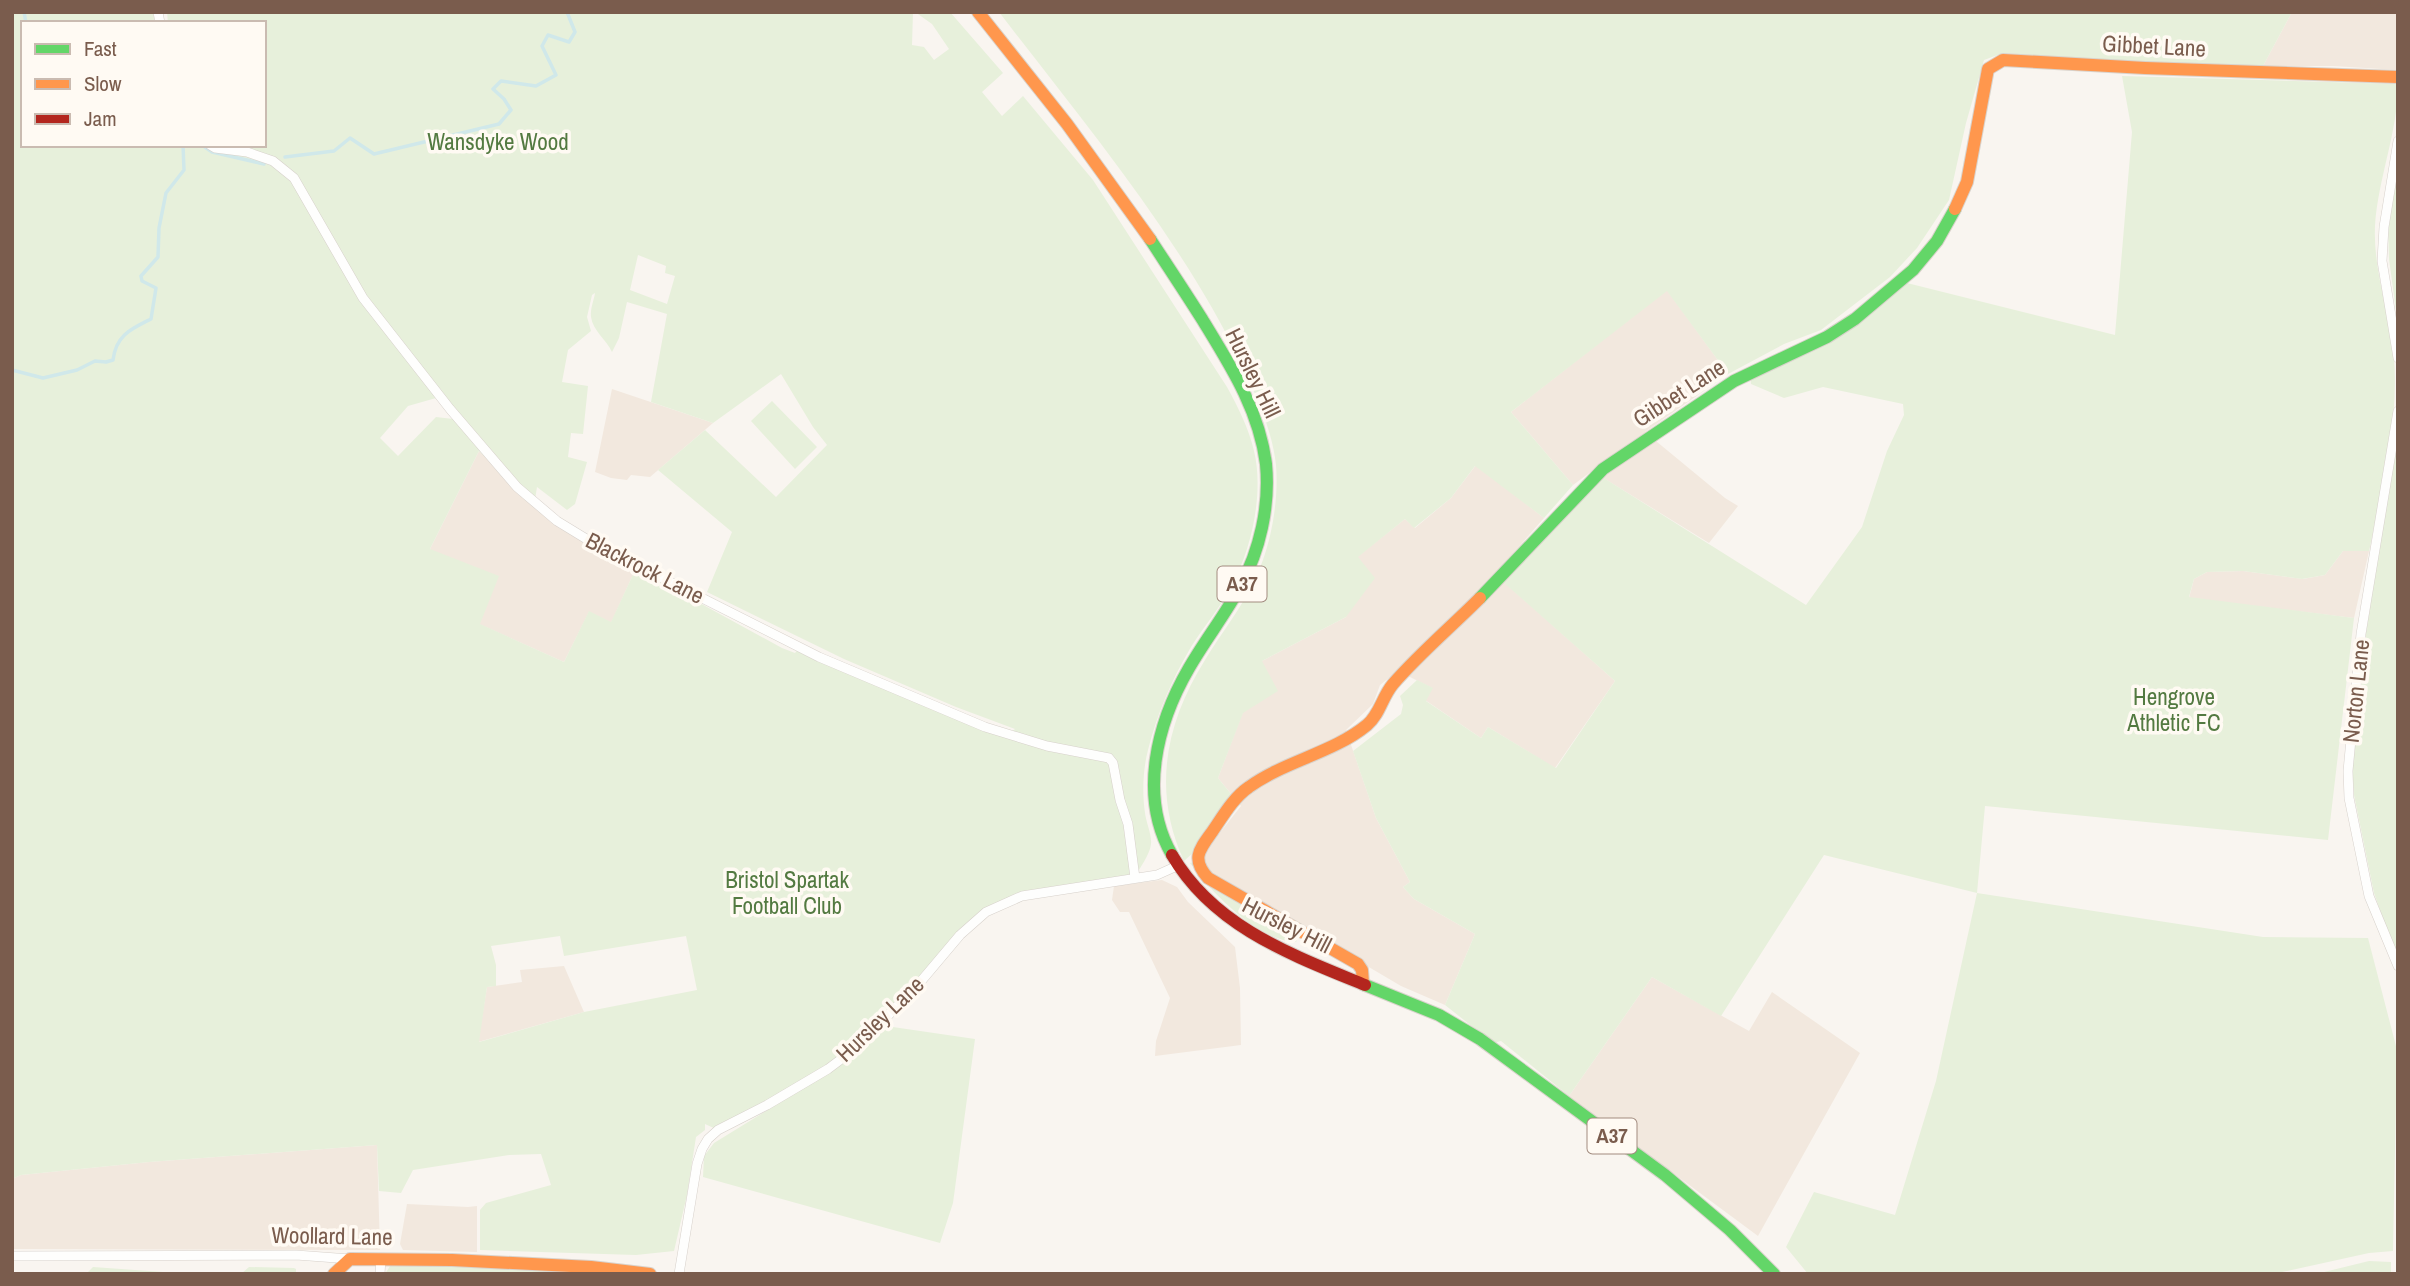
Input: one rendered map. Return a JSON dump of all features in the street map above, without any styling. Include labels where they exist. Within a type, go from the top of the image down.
[{"type":"main road","name":"Hursley Hill","points":[[978,12],[1105,174],[1170,269],[1246,395],[1263,442],[1266,501],[1252,561],[1231,603],[1183,678],[1167,714],[1157,749],[1154,783],[1156,812],[1162,837],[1177,866],[1205,900],[1246,932],[1286,953],[1363,982]]},
{"type":"main road","name":"Gibbet Lane","points":[[1363,982],[1362,970],[1358,964],[1208,878],[1198,864],[1197,857],[1203,844],[1230,807],[1248,788],[1329,748],[1368,724],[1382,708],[1385,694],[1392,685],[1499,580],[1604,469],[1734,381],[1828,337],[1855,319],[1913,270],[1937,241],[1967,182],[1988,69],[2003,60],[2019,60],[2144,68],[2398,77]]},
{"type":"main road","name":"A37","points":[[1363,982],[1438,1014],[1497,1051],[1665,1175],[1730,1230],[1774,1274]]},
{"type":"main road","name":"Woollard Lane","points":[[350,1259],[484,1260],[597,1267],[650,1274]]},
{"type":"main road","points":[[334,1274],[350,1259]]},
{"type":"street","points":[[2398,141],[2384,227],[2382,261],[2398,358]]},
{"type":"street","name":"Blackrock Lane","points":[[213,147],[247,152],[273,161],[295,178],[363,298],[450,409],[517,487],[556,521],[593,543],[819,657],[985,726],[1047,746],[1108,758],[1113,763],[1128,824],[1135,878]]},
{"type":"street","name":"Norton Lane","points":[[2398,411],[2361,634],[2348,771],[2349,798],[2369,896],[2398,966]]},
{"type":"street","name":"Hursley Lane","points":[[679,1274],[697,1164],[708,1139],[718,1130],[828,1069],[860,1045],[960,935],[986,912],[1022,896],[1167,873],[1177,866]]},
{"type":"street","name":"Woollard Lane","points":[[12,1256],[296,1255],[350,1259]]},
{"type":"street","points":[[380,1274],[381,1259]]},
{"type":"shaded area","points":[[2292,12],[2398,12],[2398,70],[2263,66]]},
{"type":"shaded area","points":[[1667,290],[1728,374],[1645,432],[1738,506],[1709,543],[1592,471],[1573,485],[1511,412]]},
{"type":"shaded area","points":[[612,389],[713,423],[650,477],[631,475],[627,480],[611,478],[595,472]]},
{"type":"shaded area","points":[[479,451],[559,528],[636,568],[611,623],[589,612],[564,662],[479,624],[430,549]]},
{"type":"shaded area","points":[[1476,465],[1544,518],[1495,574],[1615,681],[1555,768],[1488,727],[1481,738],[1425,700],[1432,688],[1398,671],[1380,685],[1373,704],[1346,730],[1376,818],[1410,882],[1403,887],[1414,899],[1475,934],[1445,1005],[1401,986],[1221,880],[1208,875],[1204,860],[1207,849],[1241,806],[1218,778],[1262,661],[1346,617],[1357,557],[1405,519],[1415,528],[1451,498]]},
{"type":"shaded area","points":[[2343,551],[2369,551],[2354,618],[2189,598],[2194,579],[2207,572],[2243,571],[2303,579],[2325,575]]},
{"type":"shaded area","points":[[1162,880],[1177,887],[1188,902],[1235,947],[1240,988],[1241,1045],[1155,1056],[1156,1041],[1170,998],[1129,912],[1120,912],[1112,900],[1114,886]]},
{"type":"shaded area","points":[[564,966],[584,1012],[478,1042],[487,987],[522,982],[520,970]]},
{"type":"shaded area","points":[[1652,977],[1749,1031],[1772,992],[1860,1053],[1758,1236],[1569,1096]]},
{"type":"shaded area","points":[[377,1145],[380,1250],[12,1249],[12,1179],[21,1175],[149,1162]]},
{"type":"shaded area","points":[[407,1204],[477,1206],[477,1252],[403,1250],[400,1244]]},
{"type":"green space","points":[[12,12],[153,12],[155,21],[21,21],[21,147],[266,147],[266,21],[168,21],[167,12],[913,12],[912,45],[924,47],[934,60],[949,49],[932,24],[915,12],[950,12],[1003,73],[982,92],[1002,116],[1023,96],[1093,180],[1227,387],[1243,418],[1254,451],[1257,502],[1245,554],[1228,593],[1191,647],[1178,672],[1152,737],[1145,765],[1143,789],[1151,844],[1135,878],[1022,896],[986,912],[860,1045],[828,1069],[718,1130],[705,1124],[705,1130],[696,1137],[687,1195],[674,1251],[636,1255],[480,1250],[480,1210],[486,1203],[551,1185],[541,1154],[509,1155],[413,1170],[401,1193],[379,1191],[377,1145],[149,1162],[21,1175],[12,1179]],"holes":[[[638,255],[666,266],[665,273],[675,276],[667,304],[630,290]],[[595,293],[591,311],[592,322],[612,352],[619,338],[627,302],[667,314],[651,402],[713,423],[781,374],[827,445],[776,497],[705,430],[658,470],[732,532],[707,592],[844,659],[1015,729],[1009,734],[800,647],[795,653],[782,648],[636,568],[611,622],[589,611],[564,662],[480,624],[499,576],[430,549],[479,451],[534,506],[537,487],[567,510],[575,504],[587,462],[568,457],[571,433],[583,434],[588,386],[562,382],[568,350],[591,331],[587,317],[592,295]],[[436,398],[453,419],[436,417],[398,456],[380,438],[408,406]],[[560,936],[564,956],[686,936],[697,990],[584,1012],[479,1042],[487,987],[496,986],[496,965],[491,946]]]},
{"type":"green space","points":[[999,12],[2292,12],[2263,66],[2127,62],[2003,53],[1984,60],[1966,123],[1949,200],[1917,248],[1890,277],[1821,330],[1784,344],[1728,374],[1667,291],[1511,412],[1573,485],[1544,518],[1475,466],[1451,498],[1414,528],[1405,519],[1358,557],[1375,578],[1346,617],[1262,661],[1278,691],[1243,713],[1218,778],[1236,800],[1184,861],[1168,809],[1166,784],[1172,733],[1191,684],[1250,590],[1261,566],[1275,508],[1277,479],[1274,452],[1263,414],[1242,365],[1191,272],[1130,183]]},
{"type":"green space","name":"Hengrove Athletic FC","points":[[2122,76],[2398,84],[2395,120],[2375,226],[2379,276],[2394,358],[2394,406],[2392,430],[2369,551],[2343,551],[2325,575],[2302,579],[2243,571],[2207,572],[2194,579],[2189,597],[2354,618],[2328,840],[1985,806],[1977,893],[1824,855],[1721,1016],[1652,977],[1569,1096],[1501,1041],[1493,1043],[1445,1005],[1475,934],[1414,899],[1403,887],[1410,882],[1376,818],[1353,751],[1401,714],[1403,705],[1400,696],[1417,680],[1433,688],[1426,701],[1481,738],[1488,727],[1556,768],[1615,681],[1503,582],[1599,475],[1806,605],[1862,527],[1887,451],[1904,415],[1903,404],[1823,387],[1784,398],[1751,384],[1750,376],[1838,338],[1903,282],[2115,335],[2132,132]]},
{"type":"green space","points":[[2398,163],[2398,325],[2389,259],[2388,225]]},
{"type":"green space","points":[[772,401],[817,447],[795,469],[751,421]]},
{"type":"green space","points":[[2398,433],[2398,953],[2374,893],[2354,795],[2352,765],[2366,632]]},
{"type":"green space","points":[[1194,862],[1215,887],[1279,927],[1297,940],[1296,942],[1266,933],[1251,924],[1223,901],[1199,875],[1190,863]]},
{"type":"green space","points":[[1977,893],[2263,937],[2368,938],[2397,1050],[2393,1251],[2369,1253],[2273,1274],[1808,1274],[1786,1247],[1814,1192],[1895,1215],[1936,1081]]},
{"type":"green space","points":[[886,1026],[975,1039],[953,1203],[940,1243],[703,1177],[704,1156],[714,1143],[828,1073]]},
{"type":"green space","points":[[2369,1261],[2391,1262],[2391,1274],[2316,1274]]},
{"type":"green space","points":[[392,1263],[628,1274],[385,1274]]},
{"type":"green space","points":[[93,1267],[191,1274],[86,1274]]},
{"type":"green space","points":[[249,1267],[294,1268],[296,1274],[241,1274]]},
{"type":"waterway","points":[[24,12],[26,21]]},
{"type":"waterway","points":[[285,157],[334,151],[350,138],[374,154],[499,124],[511,110],[493,89],[501,81],[536,86],[556,75],[542,46],[548,35],[569,42],[575,32],[567,12]]},
{"type":"waterway","points":[[12,370],[43,378],[77,370],[95,361],[113,360],[121,339],[151,319],[156,288],[142,281],[141,276],[158,257],[159,228],[166,193],[184,170],[183,147]]},
{"type":"waterway","points":[[205,147],[212,152],[264,164]]},
{"type":"traffic: fast","points":[[1480,598],[1603,469],[1734,381],[1827,337],[1855,319],[1913,270],[1937,241],[1955,209]]},
{"type":"traffic: fast","points":[[1150,239],[1223,353],[1242,388],[1257,425],[1267,480],[1262,527],[1247,573],[1189,668],[1168,712],[1161,736],[1154,784],[1156,809],[1172,855]]},
{"type":"traffic: fast","points":[[1365,985],[1439,1015],[1480,1039],[1665,1175],[1730,1230],[1774,1274]]},
{"type":"traffic: slow","points":[[978,12],[1067,124],[1150,239]]},
{"type":"traffic: slow","points":[[1955,209],[1967,182],[1988,69],[2003,60],[2398,77]]},
{"type":"traffic: slow","points":[[1363,983],[1362,970],[1358,964],[1208,878],[1198,860],[1199,855],[1229,808],[1249,787],[1278,770],[1339,743],[1367,725],[1393,684],[1480,598]]},
{"type":"traffic: slow","points":[[334,1274],[350,1259],[452,1260],[591,1267],[650,1274]]},
{"type":"traffic: jam","points":[[1172,855],[1189,880],[1232,920],[1283,950],[1365,985]]},
{"type":"park label","name":"Wansdyke Wood","points":[[498,142]]},
{"type":"park label","name":"Bristol Spartak Football Club","points":[[787,893]]}]
